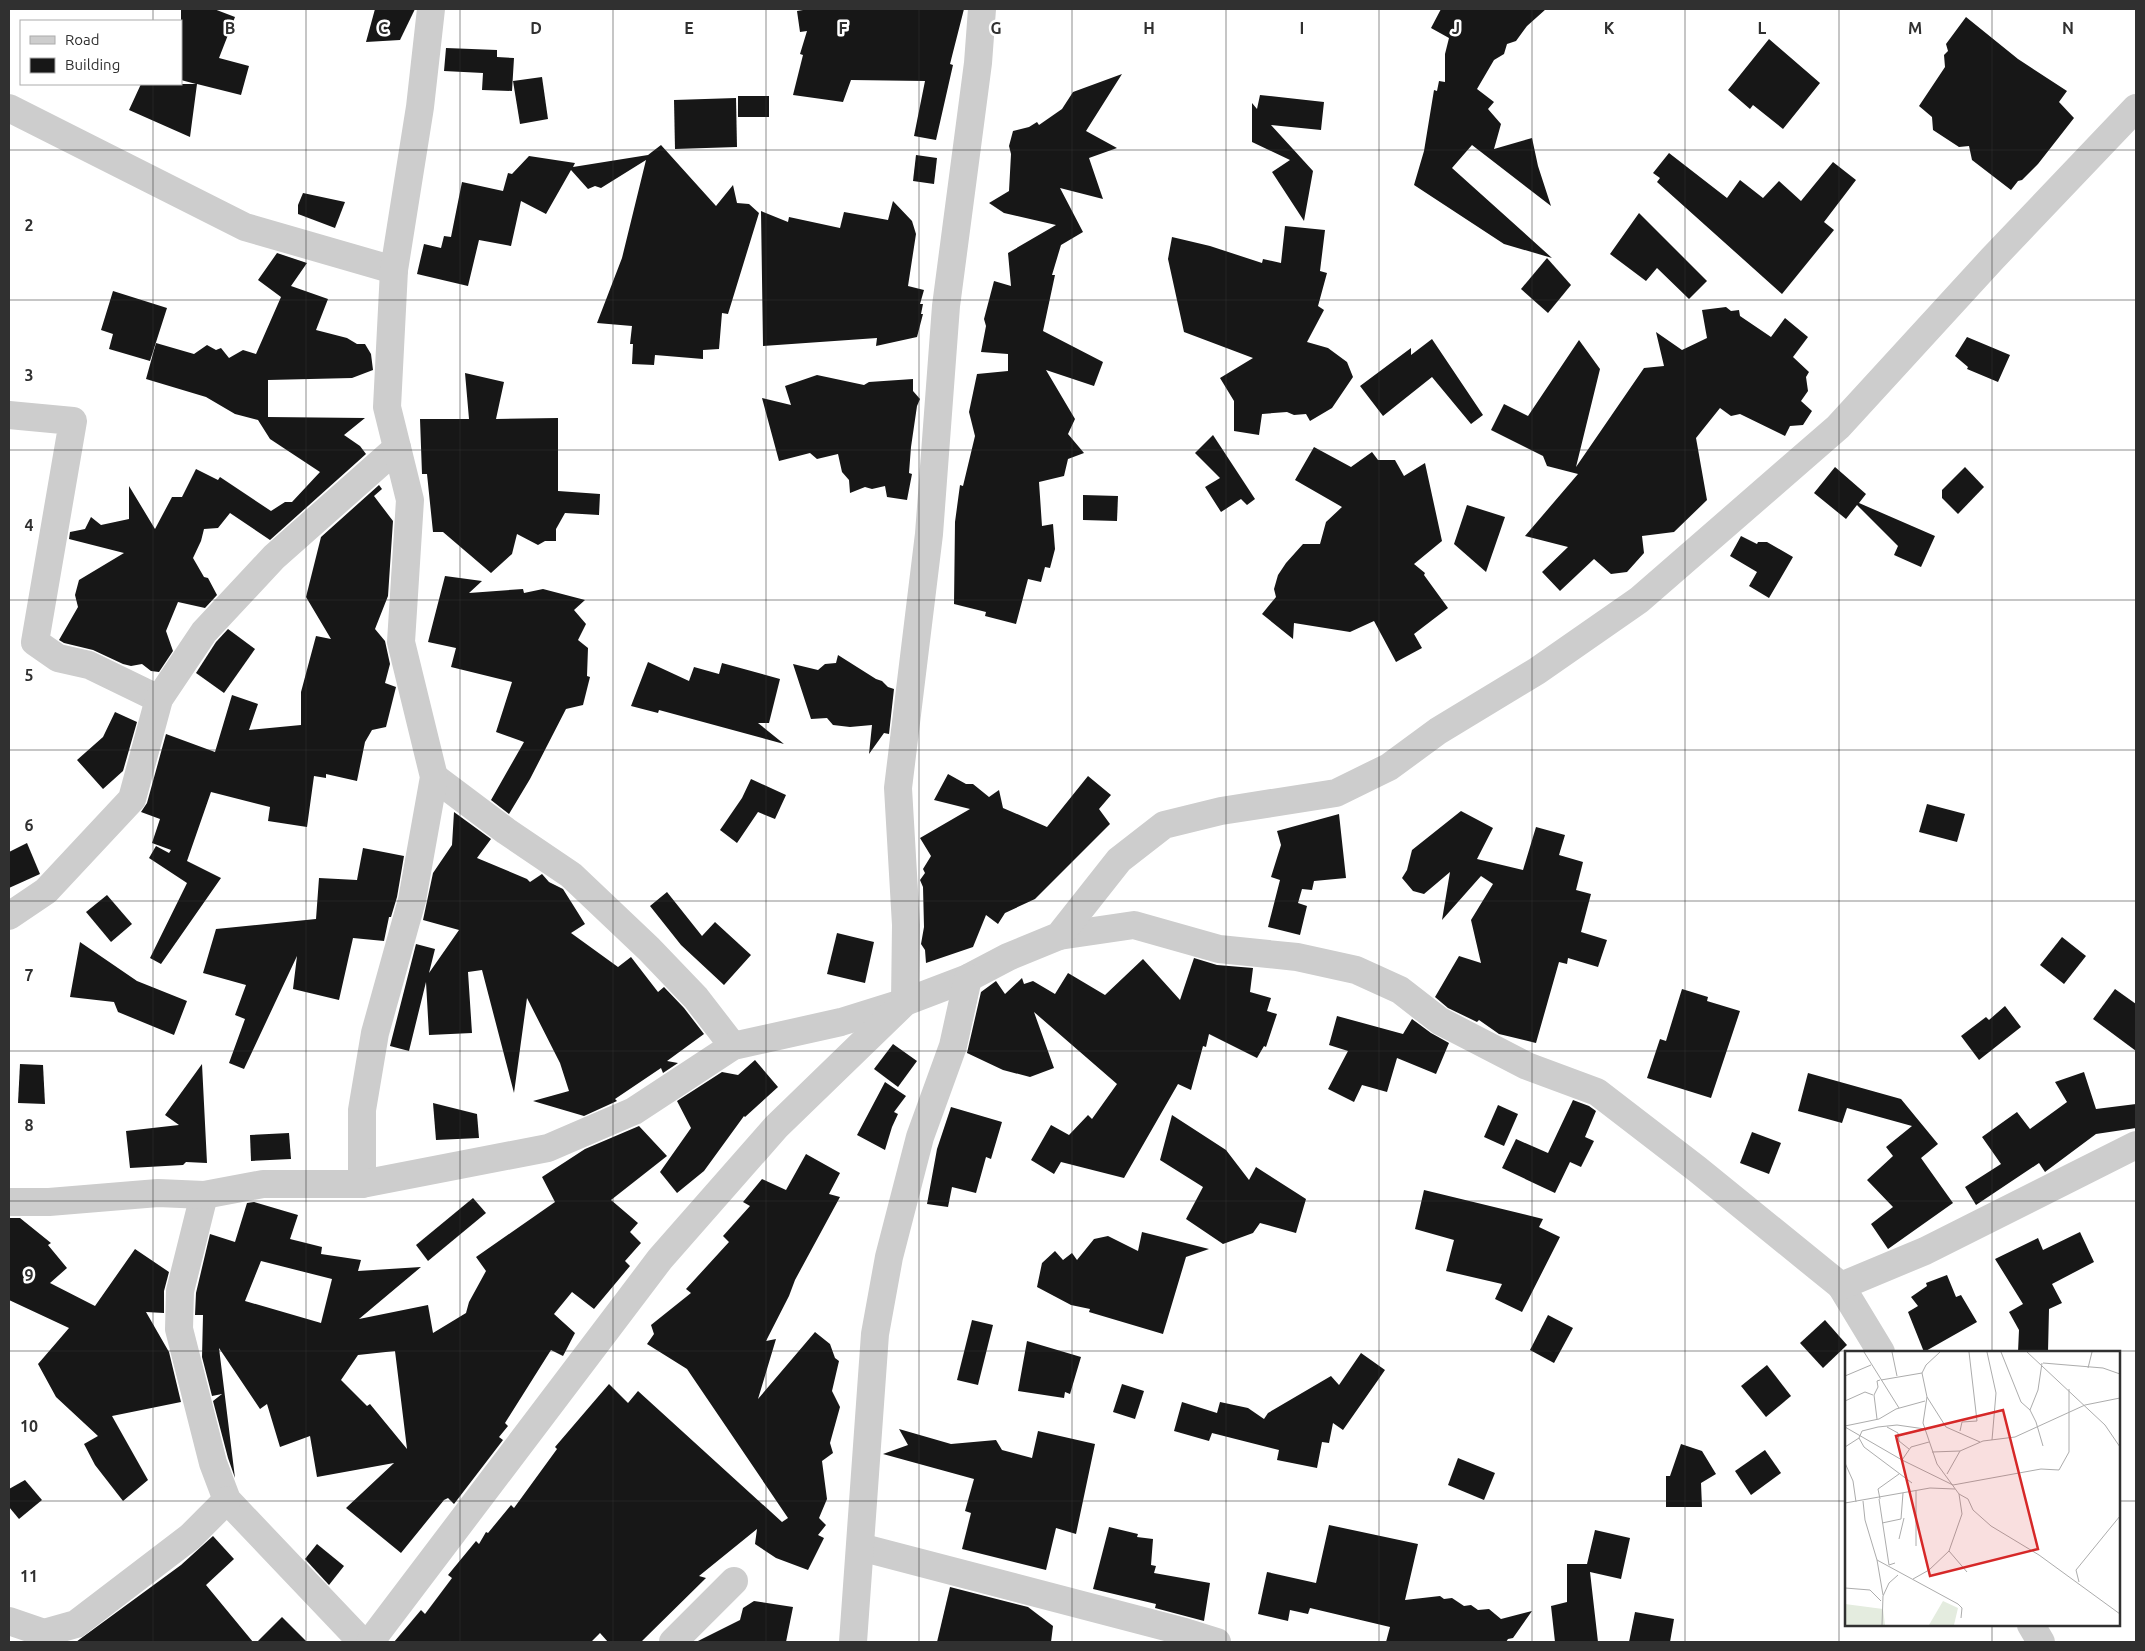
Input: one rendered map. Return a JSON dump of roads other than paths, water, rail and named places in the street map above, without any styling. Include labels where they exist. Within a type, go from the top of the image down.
[{"type":"street","points":[[362,1184],[362,1110],[375,1033],[412,900],[434,777],[401,642],[410,500],[387,407],[394,270],[420,107],[431,9]]},
{"type":"street","points":[[370,1642],[660,1259],[776,1127],[905,1002],[906,925],[898,788],[929,534],[946,306],[978,64],[982,9]]},
{"type":"street","points":[[9,108],[245,227],[394,270]]},
{"type":"street","points":[[1059,936],[1119,860],[1164,825],[1221,811],[1336,794],[1389,767],[1438,732],[1537,671],[1639,600],[1838,427],[2136,108]]},
{"type":"street","points":[[9,415],[73,421],[35,642],[58,658],[89,665],[159,699]]},
{"type":"street","points":[[9,916],[46,891],[132,800],[159,699],[204,632],[274,557],[397,448]]},
{"type":"street","points":[[434,777],[506,831],[571,875],[649,949],[696,998],[733,1046]]},
{"type":"street","points":[[9,1202],[49,1202],[158,1192],[204,1194],[263,1184],[362,1184],[548,1148],[634,1111],[733,1046],[841,1022],[905,1002],[968,978],[1008,957],[1059,936],[1134,925],[1219,949],[1297,957],[1356,970],[1400,990],[1440,1021],[1527,1066],[1597,1092],[1697,1169],[1841,1286],[1880,1351]]},
{"type":"street","points":[[853,1642],[875,1334],[889,1257],[920,1137],[953,1046],[968,978]]},
{"type":"street","points":[[1841,1286],[1925,1251],[2136,1145]]},
{"type":"street","points":[[204,1194],[180,1292],[179,1329],[213,1463],[227,1500],[362,1642]]},
{"type":"street","points":[[9,1621],[44,1633],[76,1624],[190,1537],[227,1500]]},
{"type":"street","points":[[860,1547],[1109,1611],[1217,1642]]},
{"type":"street","points":[[673,1642],[734,1580]]},
{"type":"street","points":[[2032,1626],[2041,1642]]}]
